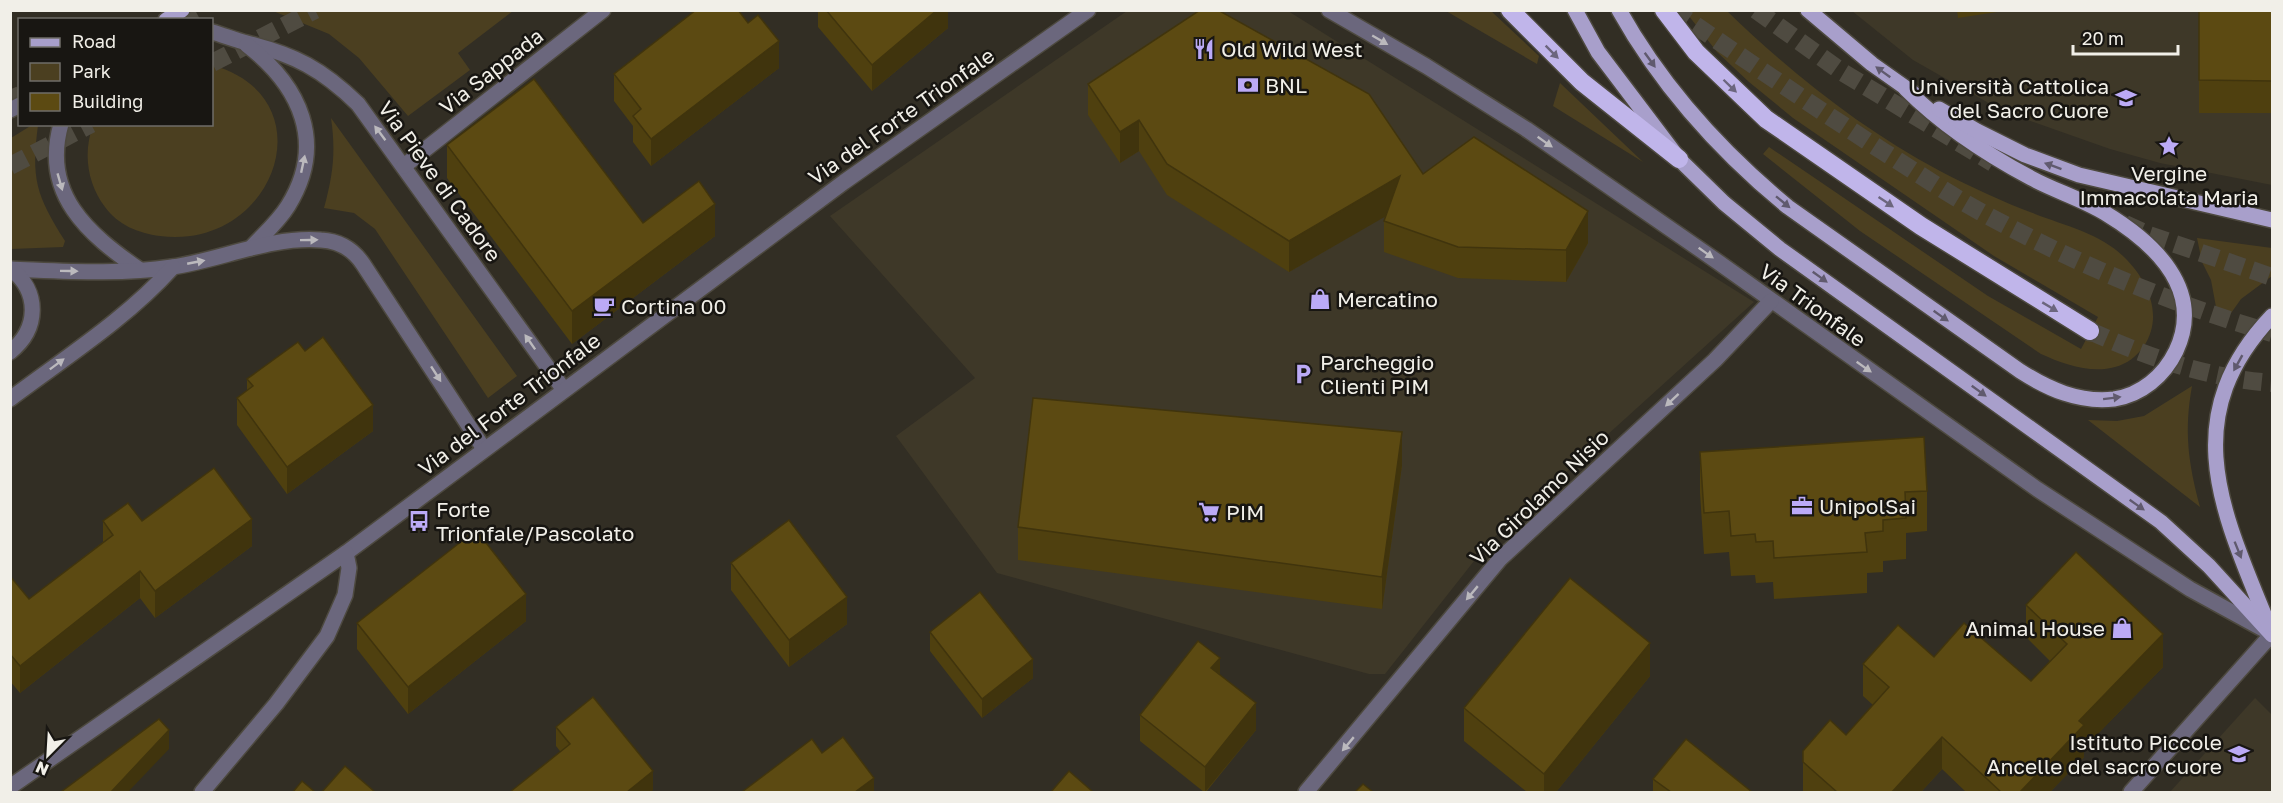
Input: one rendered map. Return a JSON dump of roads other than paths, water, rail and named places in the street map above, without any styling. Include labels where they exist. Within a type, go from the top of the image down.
[{"type":"highway","points":[[1510,10],[1582,82],[1679,159]]},
{"type":"highway","points":[[1664,10],[1696,52],[1741,98],[1766,119],[1921,226],[2090,331]]},
{"type":"main road","points":[[169,18],[182,10]]},
{"type":"main road","name":"Via Trionfale","points":[[1575,10],[1598,52],[1679,159],[1724,203],[1780,249],[2161,522],[2209,566],[2272,634]]},
{"type":"main road","points":[[1619,10],[1644,51],[1683,104],[1714,140],[1757,182],[1797,213],[2020,371],[2057,391],[2097,399],[2130,395],[2146,387],[2171,361],[2179,344],[2184,316],[2180,289],[2172,271],[2161,256],[2105,213],[2032,179],[1966,139],[1934,115],[1906,89]]},
{"type":"main road","points":[[1808,10],[1872,64],[1906,89],[1977,131],[2025,155],[2053,166],[2118,185],[2272,220]]},
{"type":"main road","points":[[2272,316],[2249,344],[2229,380],[2218,416],[2214,452],[2216,474],[2226,516],[2272,634]]},
{"type":"street","name":"Via Sappada","points":[[404,166],[603,10]]},
{"type":"street","name":"Via del Forte Trionfale","points":[[10,787],[346,553],[844,182],[1088,10]]},
{"type":"street","name":"Via Trionfale","points":[[1329,10],[1426,66],[1526,129],[2037,489],[2190,589],[2272,634]]},
{"type":"street","name":"Via Pieve di Cadore","points":[[213,32],[286,54],[307,63],[342,88],[358,104],[564,390]]},
{"type":"street","name":"Via Pieve di Cadore","points":[[244,43],[273,67],[296,101],[303,120],[306,147],[294,195],[278,220],[251,248]]},
{"type":"street","points":[[61,126],[57,142],[58,175],[68,202],[86,226],[105,245],[140,270]]},
{"type":"street","points":[[11,270],[140,270],[172,267],[251,248],[294,241],[336,242],[352,251],[363,264],[484,448]]},
{"type":"street","points":[[10,399],[131,309],[172,267]]},
{"type":"street","points":[[10,352],[28,333],[32,303],[27,285],[11,270]]},
{"type":"street","name":"Via Girolamo Nisio","points":[[1306,792],[1500,559],[1715,360],[1771,301]]},
{"type":"street","points":[[202,792],[276,704],[327,636],[345,595],[349,568],[346,553]]},
{"type":"street","points":[[2131,792],[2272,634]]},
{"type":"tunnel","points":[[184,18],[199,10]]},
{"type":"tunnel","points":[[213,62],[315,10]]},
{"type":"tunnel","points":[[1673,10],[1884,152],[2008,226],[2044,245],[2156,294],[2272,333]]},
{"type":"tunnel","points":[[1756,10],[1842,72],[1993,163]]},
{"type":"tunnel","points":[[10,99],[18,96]]},
{"type":"tunnel","points":[[10,166],[87,126]]},
{"type":"tunnel","points":[[2125,224],[2149,235],[2272,277]]},
{"type":"tunnel","points":[[2090,331],[2134,350],[2179,365],[2225,377],[2272,383]]},
{"type":"place","name":"Old Wild West","points":[[1204,49]]},
{"type":"place","name":"BNL","points":[[1248,85]]},
{"type":"place","name":"Università Cattolica del Sacro Cuore","points":[[2126,98]]},
{"type":"place","name":"Vergine Immacolata Maria","points":[[2169,146]]},
{"type":"place","name":"Mercatino","points":[[1320,299]]},
{"type":"place","name":"Cortina 00","points":[[604,306]]},
{"type":"place","name":"Parcheggio Clienti PIM","points":[[1303,374]]},
{"type":"place","name":"UnipolSai","points":[[1802,506]]},
{"type":"place","name":"PIM","points":[[1209,512]]},
{"type":"place","name":"Forte Trionfale/Pascolato","points":[[419,521]]},
{"type":"place","name":"Animal House","points":[[2122,628]]},
{"type":"place","name":"Istituto Piccole Ancelle del sacro cuore","points":[[2239,754]]}]
